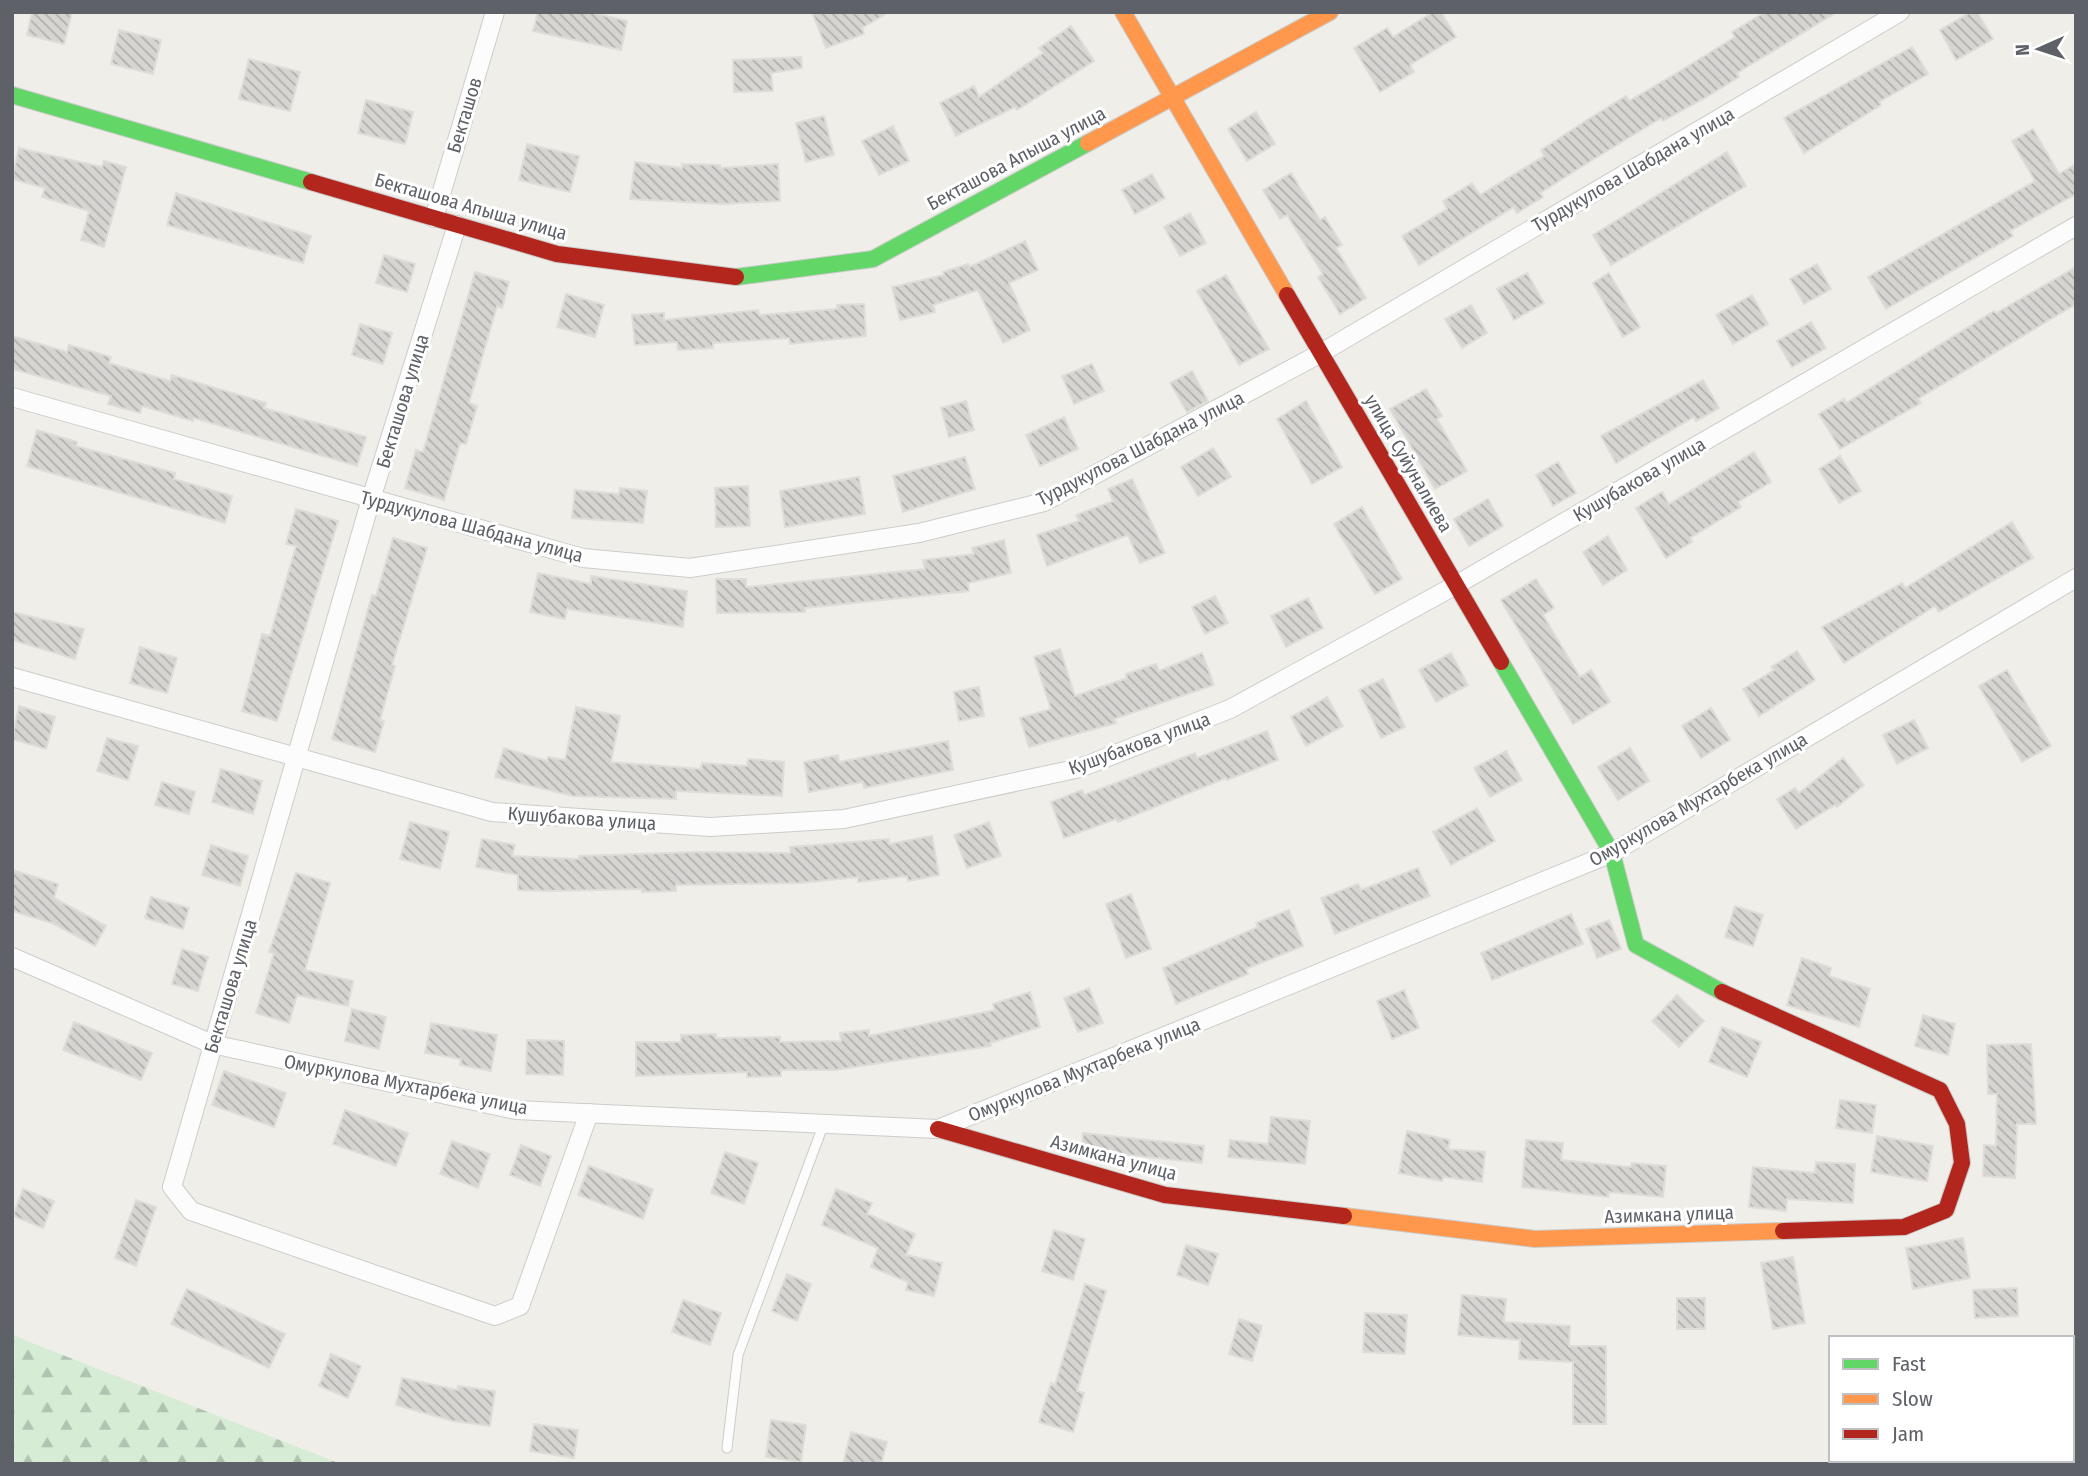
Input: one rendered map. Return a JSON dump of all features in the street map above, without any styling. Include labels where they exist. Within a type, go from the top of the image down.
[{"type":"street","name":"Бекташов","points":[[434,218],[495,12]]},
{"type":"street","name":"улица Суйуналиева","points":[[1123,12],[1612,853],[1636,945]]},
{"type":"street","name":"Бекташова Апыша улица","points":[[12,95],[557,254],[741,278],[873,259],[1330,12]]},
{"type":"street","name":"Турдукулова Шабдана улица","points":[[12,397],[583,558],[690,568],[919,533],[1044,502],[1321,353],[1900,12]]},
{"type":"street","name":"Бекташова улица","points":[[457,225],[371,499],[299,758],[212,1044],[172,1187],[191,1211],[495,1316],[520,1306],[589,1113]]},
{"type":"street","name":"Кушубакова улица","points":[[12,677],[492,812],[710,827],[844,819],[1080,768],[1230,709],[1456,585],[2076,226]]},
{"type":"street","name":"Омуркулова Мухтарбека улица","points":[[12,957],[212,1044],[516,1110],[938,1129],[1612,853],[2076,578]]},
{"type":"street","name":"Азимкана улица","points":[[938,1129],[1165,1195],[1535,1239],[1904,1227],[1947,1210],[1962,1163],[1957,1124],[1940,1090],[1739,1001],[1636,945]]},
{"type":"lane","points":[[727,1448],[738,1355],[825,1122]]},
{"type":"green space","points":[[12,1334],[32,1343],[341,1464],[12,1464]]},
{"type":"building","points":[[32,12],[72,12],[64,44],[27,35]]},
{"type":"building","points":[[538,12],[590,12],[627,21],[621,50],[533,31]]},
{"type":"building","points":[[812,12],[889,12],[862,28],[864,34],[826,48]]},
{"type":"building","points":[[1433,12],[1441,12],[1456,37],[1410,65],[1414,72],[1380,92],[1354,48],[1387,28],[1393,37]]},
{"type":"building","points":[[1765,12],[1837,12],[1737,73],[1739,77],[1705,98],[1663,121],[1661,118],[1594,159],[1540,193],[1543,197],[1517,213],[1514,207],[1419,265],[1402,236],[1447,209],[1443,201],[1472,183],[1480,195],[1544,156],[1541,150],[1590,118],[1626,96],[1629,101],[1675,74],[1735,37],[1732,32]]},
{"type":"building","points":[[1971,12],[1977,12],[1993,39],[1956,60],[1940,30]]},
{"type":"building","points":[[1071,26],[1094,61],[1017,110],[1015,107],[956,136],[940,103],[974,86],[979,97],[1043,53],[1039,48]]},
{"type":"building","points":[[119,30],[161,40],[153,74],[111,64]]},
{"type":"building","points":[[1912,47],[1928,74],[1879,102],[1881,105],[1804,153],[1784,118]]},
{"type":"building","points":[[801,57],[802,68],[771,73],[773,91],[734,92],[733,60]]},
{"type":"building","points":[[249,59],[300,72],[290,111],[239,99]]},
{"type":"building","points":[[366,100],[413,112],[405,144],[358,133]]},
{"type":"building","points":[[1256,112],[1275,144],[1247,161],[1228,129]]},
{"type":"building","points":[[824,116],[834,155],[806,162],[796,123]]},
{"type":"building","points":[[893,126],[909,161],[879,175],[862,141]]},
{"type":"building","points":[[2033,129],[2059,174],[2076,164],[2076,194],[2010,231],[2013,236],[1886,309],[1868,277],[2035,181],[2012,141]]},
{"type":"building","points":[[527,144],[579,156],[570,192],[519,180]]},
{"type":"building","points":[[19,148],[102,167],[104,161],[126,167],[104,247],[81,240],[89,211],[42,197],[45,188],[12,179]]},
{"type":"building","points":[[1727,152],[1746,186],[1611,265],[1593,235]]},
{"type":"building","points":[[635,162],[682,168],[682,164],[720,165],[720,168],[778,164],[780,201],[722,204],[630,199]]},
{"type":"building","points":[[1291,173],[1320,220],[1325,217],[1342,245],[1336,248],[1366,298],[1340,314],[1318,277],[1323,274],[1287,215],[1280,219],[1263,190]]},
{"type":"building","points":[[1152,174],[1165,198],[1135,214],[1122,190]]},
{"type":"building","points":[[176,193],[311,236],[303,263],[167,225]]},
{"type":"building","points":[[1190,213],[1206,243],[1180,256],[1164,227]]},
{"type":"building","points":[[1025,241],[1038,270],[1009,283],[1030,330],[1003,343],[978,290],[933,305],[935,312],[900,320],[892,287],[944,275],[943,272],[968,264],[969,267]]},
{"type":"building","points":[[384,255],[415,264],[407,292],[376,283]]},
{"type":"building","points":[[1817,264],[1831,289],[1804,304],[1790,279]]},
{"type":"building","points":[[2076,267],[2076,304],[1918,399],[1921,403],[1840,449],[1819,414],[1844,399],[1846,403],[1994,311],[1996,313]]},
{"type":"building","points":[[475,272],[509,282],[502,308],[497,306],[469,403],[477,406],[466,444],[460,443],[444,500],[405,488],[416,450],[423,452]]},
{"type":"building","points":[[1527,273],[1544,303],[1514,320],[1497,289]]},
{"type":"building","points":[[1609,273],[1640,327],[1623,337],[1593,283]]},
{"type":"building","points":[[1226,275],[1269,349],[1239,365],[1197,291]]},
{"type":"building","points":[[566,294],[604,305],[595,337],[557,327]]},
{"type":"building","points":[[1752,295],[1768,324],[1733,344],[1716,315]]},
{"type":"building","points":[[864,304],[866,336],[790,344],[789,338],[713,343],[713,348],[678,350],[677,342],[635,345],[632,315],[664,313],[664,320],[758,310],[759,315],[837,309],[837,305]]},
{"type":"building","points":[[1471,305],[1487,333],[1462,348],[1445,319]]},
{"type":"building","points":[[1811,322],[1826,348],[1792,367],[1777,341]]},
{"type":"building","points":[[360,324],[392,333],[383,364],[352,355]]},
{"type":"building","points":[[12,336],[67,352],[69,345],[111,357],[109,363],[170,381],[172,375],[266,403],[264,408],[366,437],[357,466],[194,418],[193,421],[142,406],[140,413],[108,404],[111,396],[12,369]]},
{"type":"building","points":[[1092,364],[1104,391],[1074,404],[1062,376]]},
{"type":"building","points":[[1192,371],[1208,401],[1187,412],[1170,383]]},
{"type":"building","points":[[1703,380],[1719,408],[1696,421],[1694,417],[1616,463],[1601,436]]},
{"type":"building","points":[[1426,389],[1442,416],[1437,419],[1467,471],[1435,489],[1390,409]]},
{"type":"building","points":[[966,401],[974,430],[949,437],[941,408]]},
{"type":"building","points":[[1306,401],[1342,467],[1312,484],[1277,419]]},
{"type":"building","points":[[1064,417],[1078,449],[1040,466],[1026,435]]},
{"type":"building","points":[[37,430],[77,442],[76,446],[175,473],[174,479],[232,496],[225,523],[27,466]]},
{"type":"building","points":[[1213,448],[1231,477],[1198,496],[1181,467]]},
{"type":"building","points":[[1754,452],[1771,482],[1738,502],[1741,507],[1690,538],[1692,542],[1666,558],[1636,508],[1662,492],[1669,504]]},
{"type":"building","points":[[1840,456],[1861,491],[1839,503],[1819,469]]},
{"type":"building","points":[[965,457],[975,489],[903,512],[893,476]]},
{"type":"building","points":[[1558,462],[1576,493],[1553,506],[1536,475]]},
{"type":"building","points":[[859,477],[865,514],[785,527],[780,491]]},
{"type":"building","points":[[1132,479],[1165,553],[1140,563],[1128,535],[1047,566],[1037,535],[1079,521],[1076,515],[1113,501],[1108,489]]},
{"type":"building","points":[[748,486],[750,526],[716,527],[715,488]]},
{"type":"building","points":[[620,488],[647,491],[643,523],[572,518],[575,490],[619,494]]},
{"type":"building","points":[[1488,499],[1503,526],[1469,546],[1454,519]]},
{"type":"building","points":[[1362,507],[1402,579],[1375,594],[1334,524]]},
{"type":"building","points":[[296,509],[338,521],[277,721],[242,711],[262,634],[270,636],[296,546],[286,544]]},
{"type":"building","points":[[2012,522],[2033,558],[1939,612],[1935,606],[1844,663],[1822,627],[1902,583],[1905,588]]},
{"type":"building","points":[[1608,536],[1627,570],[1603,585],[1583,552]]},
{"type":"building","points":[[393,538],[427,548],[392,665],[395,666],[380,720],[384,721],[375,752],[332,739],[372,595],[376,596]]},
{"type":"building","points":[[1004,540],[1011,573],[968,583],[969,591],[805,608],[805,612],[717,613],[716,579],[746,579],[746,587],[925,569],[923,560],[974,554],[972,548]]},
{"type":"building","points":[[538,573],[591,584],[591,576],[687,591],[683,627],[567,609],[565,619],[530,612]]},
{"type":"building","points":[[1536,579],[1554,608],[1543,615],[1580,677],[1591,670],[1610,702],[1573,724],[1501,600]]},
{"type":"building","points":[[1215,596],[1228,623],[1205,634],[1192,607]]},
{"type":"building","points":[[1308,598],[1323,628],[1286,647],[1271,616]]},
{"type":"building","points":[[12,612],[84,629],[75,659],[12,640]]},
{"type":"building","points":[[140,647],[177,658],[167,693],[130,683]]},
{"type":"building","points":[[1060,649],[1075,696],[1127,678],[1126,674],[1156,664],[1159,671],[1202,653],[1214,685],[1114,719],[1116,723],[1029,747],[1020,718],[1051,709],[1034,657]]},
{"type":"building","points":[[1797,651],[1815,680],[1759,716],[1743,689],[1774,670],[1771,667]]},
{"type":"building","points":[[1451,653],[1468,685],[1436,702],[1419,670]]},
{"type":"building","points":[[2007,670],[2051,746],[2022,762],[1979,686]]},
{"type":"building","points":[[1383,679],[1405,727],[1381,738],[1359,690]]},
{"type":"building","points":[[979,687],[984,716],[959,721],[954,692]]},
{"type":"building","points":[[1327,697],[1343,726],[1306,746],[1291,717]]},
{"type":"building","points":[[19,706],[55,717],[46,749],[12,739]]},
{"type":"building","points":[[576,707],[620,716],[611,762],[701,769],[702,763],[747,766],[748,759],[784,762],[782,796],[676,791],[676,799],[573,796],[495,777],[504,748],[547,761],[548,757],[565,760]]},
{"type":"building","points":[[1711,708],[1730,740],[1701,758],[1682,726]]},
{"type":"building","points":[[1914,720],[1928,748],[1897,764],[1883,735]]},
{"type":"building","points":[[1267,731],[1278,760],[1118,822],[1116,819],[1064,838],[1051,802],[1082,790],[1084,795],[1195,753],[1197,758]]},
{"type":"building","points":[[107,738],[138,746],[128,780],[97,771]]},
{"type":"building","points":[[948,741],[953,770],[864,788],[863,782],[809,792],[804,762],[838,755],[839,762]]},
{"type":"building","points":[[1630,748],[1649,781],[1618,800],[1598,767]]},
{"type":"building","points":[[1506,751],[1522,780],[1490,797],[1474,768]]},
{"type":"building","points":[[1843,758],[1864,785],[1837,807],[1835,805],[1796,829],[1777,799],[1795,788],[1799,793]]},
{"type":"building","points":[[221,769],[262,781],[253,814],[212,802]]},
{"type":"building","points":[[162,782],[195,792],[189,814],[155,805]]},
{"type":"building","points":[[1477,808],[1495,841],[1451,865],[1433,832]]},
{"type":"building","points":[[410,822],[449,832],[440,869],[400,859]]},
{"type":"building","points":[[989,822],[1001,856],[967,868],[954,835]]},
{"type":"building","points":[[932,836],[939,875],[908,881],[907,876],[858,882],[858,877],[800,883],[676,885],[676,891],[518,890],[518,875],[476,867],[482,839],[515,845],[512,856],[579,859],[579,856],[696,852],[790,853],[790,847],[889,839],[889,844]]},
{"type":"building","points":[[211,845],[248,856],[240,886],[202,875]]},
{"type":"building","points":[[1418,868],[1430,896],[1335,934],[1321,898],[1358,884],[1361,890]]},
{"type":"building","points":[[12,870],[58,884],[54,898],[106,926],[95,946],[52,923],[12,911]]},
{"type":"building","points":[[296,873],[330,883],[305,970],[353,981],[348,1006],[297,995],[289,1023],[256,1013],[274,953],[269,952]]},
{"type":"building","points":[[1131,894],[1151,949],[1126,958],[1106,904]]},
{"type":"building","points":[[151,897],[189,908],[183,929],[145,918]]},
{"type":"building","points":[[1735,906],[1763,915],[1753,946],[1725,937]]},
{"type":"building","points":[[1289,910],[1303,946],[1246,969],[1248,974],[1176,1004],[1163,968],[1258,927],[1256,923]]},
{"type":"building","points":[[1571,914],[1583,944],[1492,980],[1481,953]]},
{"type":"building","points":[[1609,920],[1621,949],[1597,958],[1586,929]]},
{"type":"building","points":[[182,949],[208,957],[198,991],[172,984]]},
{"type":"building","points":[[1802,958],[1831,968],[1829,976],[1870,989],[1859,1027],[1787,1005]]},
{"type":"building","points":[[1089,988],[1103,1023],[1078,1032],[1064,998]]},
{"type":"building","points":[[1404,990],[1419,1028],[1392,1039],[1377,1001]]},
{"type":"building","points":[[1030,992],[1040,1027],[990,1043],[991,1046],[835,1070],[781,1070],[781,1076],[747,1077],[747,1072],[636,1076],[636,1042],[681,1042],[681,1035],[716,1034],[716,1038],[780,1037],[780,1042],[841,1041],[840,1033],[869,1030],[869,1036],[995,1010],[993,1004]]},
{"type":"building","points":[[1677,995],[1704,1021],[1679,1047],[1652,1021]]},
{"type":"building","points":[[352,1009],[386,1017],[379,1049],[345,1041]]},
{"type":"building","points":[[1923,1015],[1955,1024],[1948,1055],[1915,1046]]},
{"type":"building","points":[[74,1022],[152,1053],[141,1080],[63,1050]]},
{"type":"building","points":[[431,1023],[497,1035],[491,1071],[460,1065],[461,1059],[425,1053]]},
{"type":"building","points":[[1722,1027],[1761,1042],[1747,1077],[1709,1062]]},
{"type":"building","points":[[527,1040],[564,1041],[563,1075],[526,1074]]},
{"type":"building","points":[[2031,1044],[2036,1124],[2017,1124],[2015,1178],[1983,1176],[1984,1145],[1996,1146],[1997,1094],[1988,1094],[1987,1045]]},
{"type":"building","points":[[224,1071],[286,1093],[274,1127],[212,1105]]},
{"type":"building","points":[[1840,1100],[1876,1105],[1872,1133],[1836,1128]]},
{"type":"building","points":[[345,1110],[408,1133],[396,1166],[333,1144]]},
{"type":"building","points":[[1271,1117],[1310,1121],[1305,1164],[1228,1157],[1230,1140],[1268,1144]]},
{"type":"building","points":[[1407,1131],[1450,1140],[1448,1149],[1485,1152],[1482,1182],[1443,1177],[1442,1181],[1399,1173]]},
{"type":"building","points":[[1083,1133],[1204,1146],[1202,1163],[1082,1150]]},
{"type":"building","points":[[1877,1136],[1933,1146],[1927,1181],[1871,1172]]},
{"type":"building","points":[[1526,1140],[1563,1143],[1561,1160],[1631,1167],[1632,1163],[1666,1166],[1663,1197],[1609,1192],[1608,1197],[1522,1187]]},
{"type":"building","points":[[452,1141],[490,1154],[478,1188],[440,1174]]},
{"type":"building","points":[[521,1145],[551,1156],[540,1186],[510,1175]]},
{"type":"building","points":[[725,1152],[758,1163],[744,1204],[711,1193]]},
{"type":"building","points":[[1816,1162],[1855,1164],[1853,1203],[1787,1199],[1786,1211],[1749,1207],[1753,1167],[1815,1173]]},
{"type":"building","points":[[589,1166],[653,1189],[643,1219],[578,1195]]},
{"type":"building","points":[[23,1189],[54,1201],[43,1228],[13,1216]]},
{"type":"building","points":[[836,1189],[872,1203],[867,1214],[915,1234],[906,1255],[942,1263],[934,1296],[906,1290],[908,1282],[871,1267],[878,1248],[822,1225]]},
{"type":"building","points":[[136,1200],[156,1207],[136,1266],[115,1258]]},
{"type":"building","points":[[1054,1230],[1085,1239],[1073,1280],[1042,1271]]},
{"type":"building","points":[[1963,1238],[1970,1278],[1913,1289],[1906,1248]]},
{"type":"building","points":[[1186,1245],[1218,1254],[1208,1285],[1177,1275]]},
{"type":"building","points":[[1793,1257],[1805,1323],[1773,1329],[1761,1263]]},
{"type":"building","points":[[787,1274],[811,1284],[797,1321],[772,1311]]},
{"type":"building","points":[[1085,1284],[1106,1291],[1077,1391],[1084,1393],[1073,1432],[1039,1422],[1051,1383],[1055,1385]]},
{"type":"building","points":[[2017,1288],[2018,1316],[1975,1318],[1973,1290]]},
{"type":"building","points":[[187,1289],[285,1334],[269,1368],[171,1324]]},
{"type":"building","points":[[1462,1295],[1506,1299],[1504,1322],[1570,1326],[1569,1346],[1606,1346],[1606,1424],[1573,1424],[1573,1362],[1519,1359],[1520,1340],[1458,1335]]},
{"type":"building","points":[[1677,1298],[1705,1298],[1705,1329],[1677,1329]]},
{"type":"building","points":[[683,1300],[721,1313],[710,1345],[672,1332]]},
{"type":"building","points":[[1365,1313],[1407,1315],[1405,1354],[1363,1352]]},
{"type":"building","points":[[1239,1319],[1262,1326],[1252,1361],[1229,1354]]},
{"type":"building","points":[[331,1354],[361,1366],[348,1398],[319,1386]]},
{"type":"building","points":[[402,1378],[458,1390],[458,1386],[495,1391],[490,1426],[453,1421],[396,1405]]},
{"type":"building","points":[[771,1420],[806,1425],[801,1462],[766,1457]]},
{"type":"building","points":[[534,1424],[578,1430],[574,1458],[530,1451]]},
{"type":"building","points":[[851,1432],[887,1442],[881,1464],[843,1464]]},
{"type":"traffic: fast","points":[[12,95],[311,182]]},
{"type":"traffic: fast","points":[[736,277],[873,259],[1088,143]]},
{"type":"traffic: fast","points":[[1501,662],[1612,853],[1636,945],[1722,992]]},
{"type":"traffic: slow","points":[[1123,12],[1287,295]]},
{"type":"traffic: slow","points":[[1088,143],[1330,12]]},
{"type":"traffic: slow","points":[[1344,1216],[1535,1239],[1783,1231]]},
{"type":"traffic: jam","points":[[311,182],[557,254],[736,277]]},
{"type":"traffic: jam","points":[[1287,295],[1501,662]]},
{"type":"traffic: jam","points":[[1722,992],[1940,1090],[1957,1124],[1962,1163],[1946,1210],[1904,1227],[1783,1231]]},
{"type":"traffic: jam","points":[[938,1129],[1165,1195],[1344,1216]]}]
